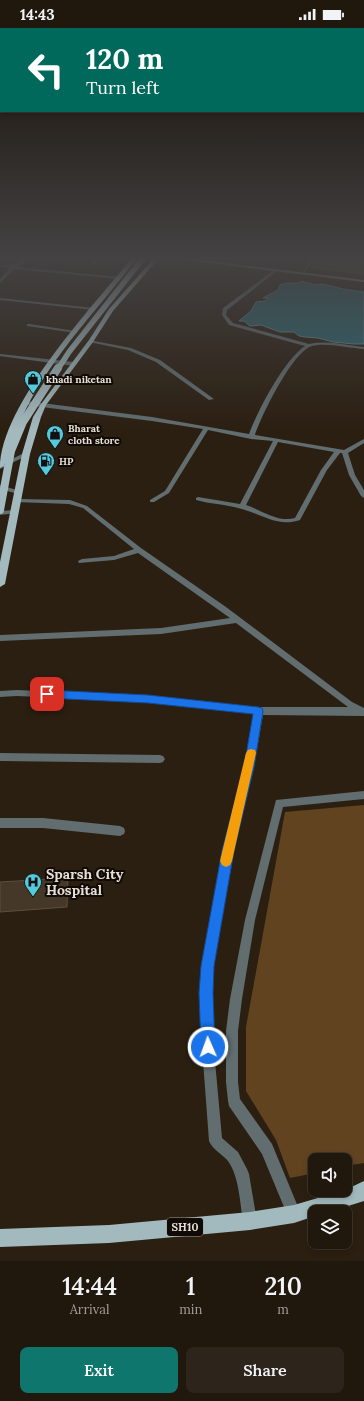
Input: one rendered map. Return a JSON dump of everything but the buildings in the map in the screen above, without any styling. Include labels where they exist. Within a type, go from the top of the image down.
[{"type":"main road","points":[[0,466],[4,449],[26,403],[54,361],[89,315]]},
{"type":"main road","points":[[0,512],[11,451],[23,422],[69,352],[99,315]]},
{"type":"main road","points":[[0,584],[26,454],[34,425],[44,405],[109,315]]},
{"type":"main road","name":"SH10","points":[[0,1238],[109,1234],[250,1221],[294,1214],[359,1194],[364,1190]]},
{"type":"street","points":[[224,315],[231,324],[308,345],[317,344],[364,348]]},
{"type":"street","points":[[29,325],[76,332]]},
{"type":"street","points":[[91,341],[129,349],[158,361],[211,399]]},
{"type":"street","points":[[251,437],[261,410],[285,372],[302,350],[308,345]]},
{"type":"street","points":[[0,355],[74,364]]},
{"type":"street","points":[[26,403],[152,419],[251,437],[342,451]]},
{"type":"street","points":[[152,501],[167,492],[173,485],[206,429]]},
{"type":"street","points":[[242,506],[276,441]]},
{"type":"street","points":[[198,499],[242,506],[283,521],[293,522],[298,519],[324,470],[342,451],[364,441]]},
{"type":"street","points":[[342,451],[352,475],[364,496]]},
{"type":"street","points":[[0,466],[26,454]]},
{"type":"street","points":[[0,487],[18,497],[78,504],[85,507],[139,550],[238,620],[349,704],[363,712]]},
{"type":"street","points":[[0,512],[15,512]]},
{"type":"street","points":[[82,561],[114,558],[139,550]]},
{"type":"street","points":[[0,638],[161,631],[238,620]]},
{"type":"street","points":[[0,694],[25,693],[148,699],[258,711],[363,712]]},
{"type":"street","points":[[250,1221],[242,1174],[234,1157],[216,1141],[209,1061],[206,993],[208,966],[228,851],[249,767],[258,711]]},
{"type":"street","points":[[0,757],[160,759]]},
{"type":"street","points":[[294,1214],[267,1149],[234,1101],[232,1082],[232,1031],[236,999],[250,920],[279,803],[364,794]]},
{"type":"street","points":[[0,823],[43,823],[120,831]]},
{"type":"shaded area","points":[[364,805],[364,1163],[352,1165],[352,1153],[308,1153],[308,1174],[290,1178],[276,1140],[246,1091],[246,1027],[285,812]]},
{"type":"water","points":[[247,315],[364,315],[364,344],[333,342],[318,338],[299,336],[294,332],[280,332],[261,325],[250,326],[244,321],[239,321]]},
{"type":"slow traffic","points":[[226,861],[249,767],[251,753]]},
{"type":"place","name":"khadi niketan","points":[[33,394]]},
{"type":"place","name":"Bharat cloth store","points":[[55,449]]},
{"type":"place","name":"HP","points":[[46,476]]},
{"type":"place","name":"Sparsh City Hospital","points":[[33,897]]},
{"type":"route","points":[[47,694],[148,699],[258,711],[249,767],[228,851],[208,966],[206,993],[208,1047]]}]
